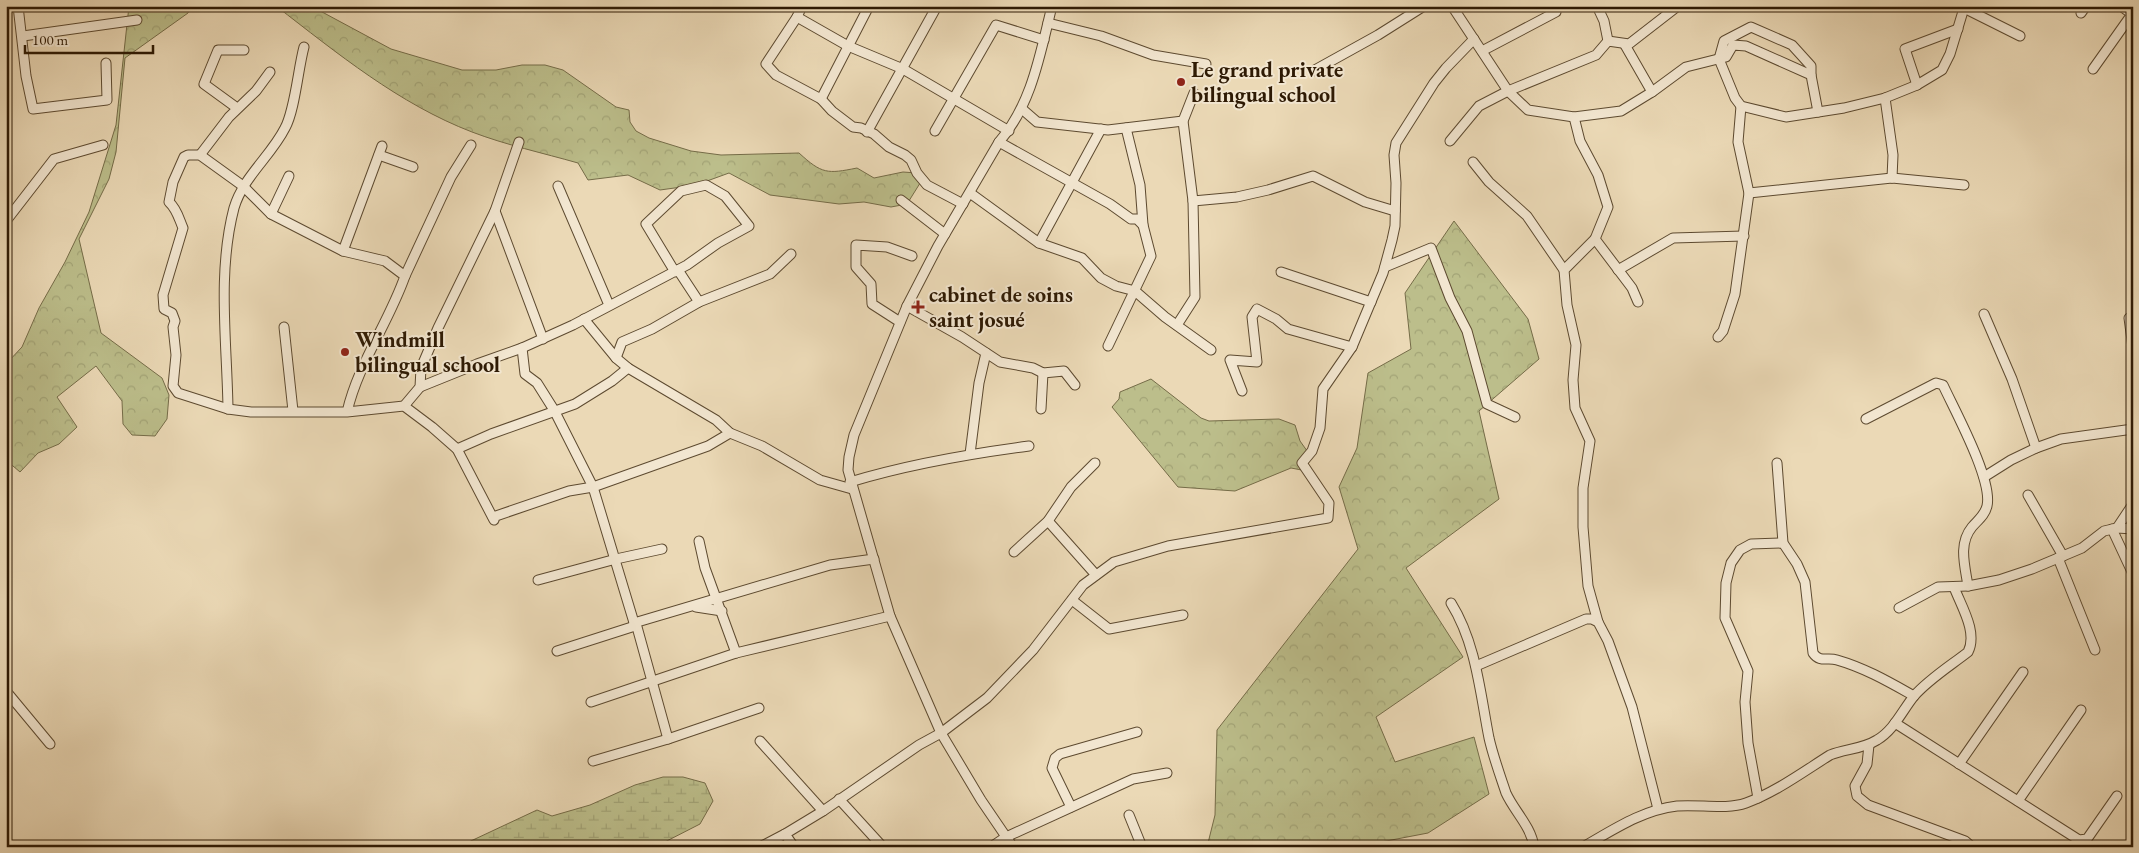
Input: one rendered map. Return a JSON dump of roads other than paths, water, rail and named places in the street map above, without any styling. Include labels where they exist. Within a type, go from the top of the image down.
[{"type":"street","points":[[18,6],[23,36],[26,76],[32,109],[107,100],[106,63]]},
{"type":"street","points":[[802,6],[798,17],[766,64],[776,75],[821,99],[832,111],[853,127],[861,128],[874,134],[889,147],[905,155],[911,160],[917,173],[927,186],[963,204]]},
{"type":"street","points":[[821,99],[869,6]]},
{"type":"street","points":[[867,132],[937,6]]},
{"type":"street","points":[[1013,847],[941,733],[890,616],[851,486],[849,457],[854,435],[907,306],[945,234],[999,142],[1009,131],[1022,109],[1044,40],[1052,6]]},
{"type":"street","points":[[1313,71],[1378,35],[1424,6]]},
{"type":"street","points":[[1452,6],[1508,91],[1528,110],[1574,118],[1621,111],[1652,92],[1686,67],[1726,57],[1732,45],[1746,46],[1811,75]]},
{"type":"street","points":[[1597,6],[1604,21],[1608,41]]},
{"type":"street","points":[[1608,41],[1625,45],[1636,40],[1678,6]]},
{"type":"street","points":[[2093,69],[2132,14],[2121,6]]},
{"type":"street","points":[[1818,112],[1811,75],[1812,66],[1792,46],[1752,27],[1724,41],[1719,59],[1735,98],[1741,106],[1786,117],[1844,108],[1885,98],[1917,85],[1942,70],[1950,54],[1965,7],[2020,36]]},
{"type":"street","points":[[1482,51],[1556,12]]},
{"type":"street","points":[[798,17],[848,46],[903,69],[1009,131]]},
{"type":"street","points":[[23,36],[137,20]]},
{"type":"street","points":[[1048,23],[1101,36],[1153,55],[1206,64]]},
{"type":"street","points":[[935,131],[996,25],[1044,40]]},
{"type":"street","points":[[1917,85],[1905,49],[1958,29]]},
{"type":"street","points":[[760,847],[823,811],[919,745],[941,733],[987,698],[1033,650],[1083,585],[1114,562],[1168,546],[1328,518],[1329,503],[1302,463],[1312,451],[1320,428],[1323,389],[1352,347],[1385,267],[1395,226],[1396,183],[1394,156],[1396,142],[1434,83],[1474,39]]},
{"type":"street","points":[[1450,141],[1479,106],[1508,91],[1596,55],[1608,41]]},
{"type":"street","points":[[1625,45],[1652,92]]},
{"type":"street","points":[[228,409],[224,284],[228,236],[235,207],[243,186],[286,127],[304,47]]},
{"type":"street","points":[[237,108],[204,84],[218,50],[244,50]]},
{"type":"street","points":[[200,155],[237,108],[256,91],[270,72]]},
{"type":"street","points":[[1177,325],[1195,297],[1193,201],[1183,121],[1194,93]]},
{"type":"street","points":[[1885,98],[1893,155],[1892,178]]},
{"type":"street","points":[[1718,337],[1723,331],[1735,294],[1750,193],[1738,142],[1741,106]]},
{"type":"street","points":[[1022,109],[1038,122],[1057,126],[1071,125],[1101,129],[1183,121]]},
{"type":"street","points":[[1564,270],[1596,239],[1608,207],[1598,175],[1580,140],[1574,118]]},
{"type":"street","points":[[1108,346],[1151,256],[1143,225],[1140,185],[1126,128]]},
{"type":"street","points":[[1039,243],[1101,129]]},
{"type":"street","points":[[420,387],[421,368],[438,328],[495,211],[519,142]]},
{"type":"street","points":[[999,142],[1110,204],[1143,225]]},
{"type":"street","points":[[6,221],[54,159],[103,145]]},
{"type":"street","points":[[348,412],[351,395],[356,387],[359,375],[451,177],[471,145]]},
{"type":"street","points":[[343,251],[381,150],[413,167]]},
{"type":"street","points":[[405,276],[385,261],[343,251],[271,214],[243,186],[200,155],[188,155],[184,157],[173,182],[169,202],[176,210],[178,220],[183,228],[175,258],[169,269],[163,295],[164,309],[172,314],[175,321],[173,327],[176,355],[173,380],[175,390],[178,393],[228,409],[251,412],[348,412],[404,406],[432,427],[457,450],[494,518],[569,491],[593,486],[708,446],[730,433]]},
{"type":"street","points":[[1473,162],[1489,182],[1526,216],[1564,270],[1567,306],[1576,345],[1573,380],[1575,408],[1590,442],[1583,488],[1583,527],[1588,586],[1598,622],[1608,641],[1632,707],[1658,809]]},
{"type":"street","points":[[271,214],[289,176]]},
{"type":"street","points":[[1193,201],[1237,197],[1268,190],[1313,176],[1365,202],[1395,211]]},
{"type":"street","points":[[1750,193],[1892,178],[1964,185]]},
{"type":"street","points":[[404,406],[420,387],[522,348],[584,319],[676,271],[749,226],[725,196],[706,185],[681,191],[646,224],[676,271],[699,302]]},
{"type":"street","points":[[558,186],[609,305]]},
{"type":"street","points":[[970,193],[1039,243],[1082,258],[1102,278],[1116,286],[1135,291],[1211,350]]},
{"type":"street","points":[[901,200],[945,234]]},
{"type":"street","points":[[495,211],[542,339]]},
{"type":"street","points":[[1618,270],[1674,238],[1744,236]]},
{"type":"street","points":[[1596,239],[1632,288],[1638,302]]},
{"type":"street","points":[[900,322],[872,304],[871,284],[856,267],[856,245],[887,247],[912,256]]},
{"type":"street","points":[[1385,267],[1431,248],[1450,298],[1467,331],[1487,404],[1515,417]]},
{"type":"street","points":[[616,358],[622,342],[652,329],[699,302],[770,274],[791,254]]},
{"type":"street","points":[[1282,272],[1371,302]]},
{"type":"street","points":[[907,306],[962,336],[1000,362],[1033,368],[1043,373],[1064,371],[1076,385]]},
{"type":"street","points":[[1242,391],[1230,360],[1257,362],[1252,318],[1258,309],[1276,319],[1288,329],[1352,347]]},
{"type":"street","points":[[1984,314],[2012,380],[2036,448]]},
{"type":"street","points":[[2129,318],[2133,348]]},
{"type":"street","points":[[584,319],[616,358],[628,368],[716,420],[730,433],[762,446],[820,480],[851,486],[914,465],[949,460],[970,454],[1029,446]]},
{"type":"street","points":[[284,327],[293,411]]},
{"type":"street","points":[[522,348],[525,374],[537,383],[554,410],[593,486],[668,739]]},
{"type":"street","points":[[970,454],[979,383],[986,353]]},
{"type":"street","points":[[457,450],[491,434],[575,404],[612,381],[628,368]]},
{"type":"street","points":[[1041,409],[1043,373]]},
{"type":"street","points":[[1866,419],[1936,383],[1943,385],[1984,477],[1988,499],[1986,509],[1966,535],[1964,543],[1968,586]]},
{"type":"street","points":[[1984,477],[2011,460],[2061,439],[2133,429]]},
{"type":"street","points":[[1014,552],[1048,521],[1071,487],[1095,463]]},
{"type":"street","points":[[1777,463],[1783,543],[1797,564],[1805,582],[1811,648],[1816,657],[1825,661],[1834,659],[1859,666],[1914,696]]},
{"type":"street","points":[[2028,495],[2060,557],[2095,650]]},
{"type":"street","points":[[2114,529],[2133,504]]},
{"type":"street","points":[[1048,521],[1096,575]]},
{"type":"street","points":[[2114,529],[2133,574]]},
{"type":"street","points":[[1899,608],[1938,587],[1947,585],[1954,587],[1968,586],[1998,580],[2082,548],[2098,535],[2114,529],[2133,529]]},
{"type":"street","points":[[699,541],[705,568],[736,653]]},
{"type":"street","points":[[1758,798],[1748,743],[1745,702],[1748,671],[1725,618],[1726,583],[1731,563],[1740,550],[1750,544],[1783,543]]},
{"type":"street","points":[[538,580],[662,549]]},
{"type":"street","points":[[557,651],[717,598],[830,565],[874,559]]},
{"type":"street","points":[[1583,847],[1641,815],[1658,809],[1694,805],[1739,805],[1772,792],[1830,755],[1869,744],[1880,738],[1895,723],[1914,696],[1968,652],[1971,646],[1971,632],[1954,587]]},
{"type":"street","points":[[1072,600],[1109,629],[1183,615]]},
{"type":"street","points":[[1451,603],[1460,619],[1476,666],[1489,740],[1498,770],[1507,796],[1529,831],[1534,847]]},
{"type":"street","points":[[635,625],[698,606],[722,611]]},
{"type":"street","points":[[591,702],[736,653],[890,616]]},
{"type":"street","points":[[1476,666],[1586,619],[1598,622]]},
{"type":"street","points":[[1959,764],[2022,672]]},
{"type":"street","points":[[6,691],[50,744]]},
{"type":"street","points":[[592,761],[668,739],[759,708]]},
{"type":"street","points":[[2018,801],[2081,710]]},
{"type":"street","points":[[1895,723],[2079,840],[2087,839],[2117,796]]},
{"type":"street","points":[[1071,807],[1052,768],[1055,758],[1060,754],[1137,732]]},
{"type":"street","points":[[760,741],[823,811]]},
{"type":"street","points":[[1869,744],[1867,764],[1855,786],[1857,796],[1868,805],[1965,841],[1972,847]]},
{"type":"street","points":[[991,847],[1006,837],[1133,779],[1167,774]]},
{"type":"street","points":[[839,799],[881,845]]},
{"type":"street","points":[[1129,815],[1142,847]]},
{"type":"street","points":[[785,834],[794,847]]},
{"type":"place","name":"Le grand private bilingual school","points":[[1181,82]]},
{"type":"place","name":"cabinet de soins saint josué","points":[[918,307]]},
{"type":"place","name":"Windmill bilingual school","points":[[345,352]]}]
